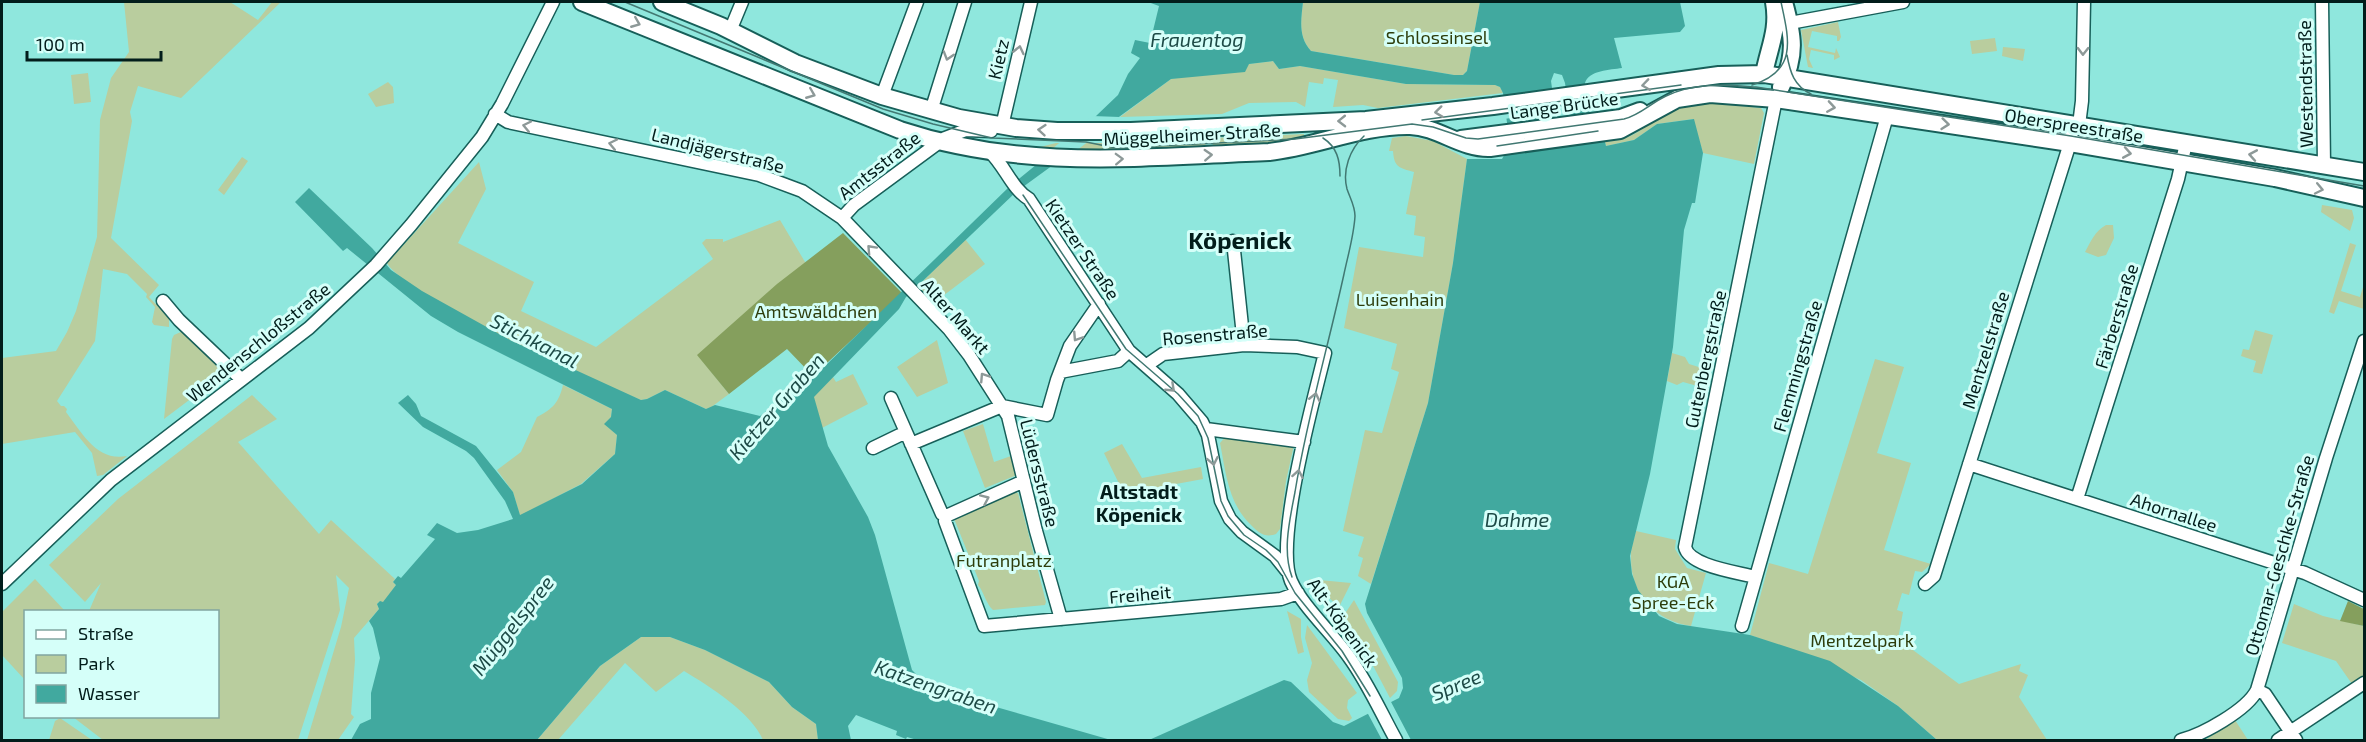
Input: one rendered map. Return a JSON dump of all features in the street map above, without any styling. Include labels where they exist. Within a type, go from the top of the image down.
[{"type":"main road","name":"Müggelheimer Straße","points":[[582,2],[875,120],[940,142],[990,152],[1065,159],[1118,159],[1269,152],[1350,134],[1404,126],[1420,127],[1472,147],[1496,141]]},
{"type":"main road","name":"Müggelheimer Straße","points":[[662,2],[730,31],[795,63],[882,96],[931,111],[1009,127],[1069,132],[1366,120],[1493,106]]},
{"type":"main road","points":[[1770,85],[1777,19],[1774,2]]},
{"type":"main road","points":[[1784,2],[1793,45],[1788,71]]},
{"type":"main road","name":"Oberspreestraße","points":[[1770,85],[1788,71],[2076,124],[2364,172]]},
{"type":"main road","points":[[1698,86],[1731,74],[1770,85]]},
{"type":"main road","points":[[1698,86],[1770,85]]},
{"type":"main road","name":"Oberspreestraße","points":[[1770,85],[1887,116],[2182,162],[2275,178],[2364,198]]},
{"type":"main road","name":"Lange Brücke","points":[[1493,106],[1600,91],[1698,86]]},
{"type":"main road","name":"Lange Brücke","points":[[1496,141],[1604,126],[1626,128],[1698,86]]},
{"type":"street","name":"Wendenschloßstraße","points":[[2,584],[111,480],[309,328],[392,247],[482,137],[553,2]]},
{"type":"street","points":[[730,31],[742,2]]},
{"type":"street","points":[[882,96],[917,2]]},
{"type":"street","points":[[931,111],[965,2]]},
{"type":"street","name":"Kietz","points":[[1009,127],[1031,2]]},
{"type":"street","points":[[1790,23],[1903,2]]},
{"type":"street","name":"Mentzelstraße","points":[[1925,584],[1934,576],[2076,124],[2082,101],[2084,2]]},
{"type":"street","name":"Westendstraße","points":[[2322,2],[2324,166]]},
{"type":"street","name":"Gutenbergstraße","points":[[1755,577],[1695,561],[1686,554],[1684,548],[1770,85]]},
{"type":"street","name":"Landjägerstraße","points":[[495,114],[508,122],[759,175],[802,191],[842,218],[902,282]]},
{"type":"street","name":"Flemmingstraße","points":[[1742,626],[1887,116]]},
{"type":"street","name":"Müggelheimer Straße","points":[[940,142],[966,130],[1002,132],[1009,127]]},
{"type":"street","name":"Amtsstraße","points":[[842,218],[854,205],[940,142]]},
{"type":"street","name":"Färberstraße","points":[[2077,499],[2186,143]]},
{"type":"street","name":"Kietzer Straße","points":[[990,152],[1029,200],[1129,351],[1147,365],[1194,411],[1206,429]]},
{"type":"street","points":[[1233,241],[1244,345]]},
{"type":"street","name":"Alter Markt","points":[[902,282],[949,329],[966,350],[1002,406]]},
{"type":"street","points":[[163,301],[179,320],[241,379]]},
{"type":"street","points":[[911,444],[1002,406],[1047,415],[1060,372],[1072,343],[1099,304]]},
{"type":"street","name":"Ottomar-Geschke-Straße","points":[[2258,690],[2364,341]]},
{"type":"street","name":"Rosenstraße","points":[[1147,365],[1163,354],[1244,345],[1297,346],[1325,353]]},
{"type":"street","points":[[1060,372],[1118,362],[1129,351]]},
{"type":"street","name":"Alt-Köpenick","points":[[1325,353],[1304,442],[1289,532],[1287,559],[1291,581],[1350,658],[1396,741]]},
{"type":"street","points":[[893,403],[942,514],[946,516],[1024,481]]},
{"type":"street","name":"Lüdersstraße","points":[[1002,406],[1010,424],[1061,619]]},
{"type":"street","points":[[1291,581],[1280,561],[1242,532],[1225,512],[1206,429],[1304,442]]},
{"type":"street","points":[[873,448],[906,432]]},
{"type":"street","name":"Ahornallee","points":[[1969,464],[2293,569],[2364,600]]},
{"type":"street","name":"Freiheit","points":[[946,516],[945,520],[984,626],[1281,599],[1299,593]]},
{"type":"street","points":[[1262,546],[1272,547],[1279,544],[1285,540],[1289,532]]},
{"type":"street","points":[[2278,741],[2293,736],[2364,683]]},
{"type":"street","points":[[2181,741],[2211,728],[2253,699],[2258,690],[2265,694],[2293,736]]},
{"type":"green space","points":[[124,2],[230,2],[258,20],[272,2],[281,2],[181,98],[138,86],[130,112],[132,121],[111,238],[159,285],[149,297],[169,318],[169,327],[154,325],[152,322],[155,307],[146,297],[147,294],[127,274],[103,269],[95,341],[57,401],[67,409],[66,412],[91,444],[107,455],[127,456],[103,475],[97,476],[92,453],[75,432],[2,444],[2,358],[56,351],[76,311],[97,237],[100,120],[111,78],[129,52]]},
{"type":"green space","name":"Schlossinsel","points":[[1303,2],[1480,2],[1467,71],[1463,75],[1454,75],[1311,51],[1302,34]]},
{"type":"green space","points":[[1838,22],[1841,37],[1839,41],[1837,41],[1837,36],[1812,31],[1808,47],[1835,53],[1836,48],[1840,57],[1834,60],[1834,55],[1811,50],[1809,59],[1813,68],[1808,67],[1801,30]]},
{"type":"green space","points":[[1995,38],[1997,51],[1972,54],[1970,41]]},
{"type":"green space","points":[[2003,47],[2025,49],[2023,61],[2002,56]]},
{"type":"green space","points":[[1273,61],[1279,69],[1300,66],[1406,84],[1495,85],[1500,87],[1503,93],[1378,108],[1363,105],[1333,107],[1338,80],[1324,78],[1323,84],[1309,82],[1305,107],[1296,102],[1249,103],[1222,114],[1120,117],[1171,79]]},
{"type":"green space","points":[[88,73],[91,102],[74,104],[71,75]]},
{"type":"green space","points":[[388,82],[393,87],[394,103],[376,107],[368,94]]},
{"type":"green space","points":[[1702,102],[1761,108],[1764,113],[1754,164],[1703,153],[1693,119],[1657,124],[1634,140],[1606,146],[1605,142],[1632,135],[1666,114]]},
{"type":"green space","points":[[1304,134],[1304,140],[1292,143],[1213,149],[1212,138]]},
{"type":"green space","name":"Luisenhain","points":[[1406,136],[1433,141],[1467,159],[1453,263],[1428,403],[1371,584],[1358,576],[1363,558],[1358,556],[1364,537],[1343,531],[1365,430],[1382,433],[1399,372],[1391,369],[1397,344],[1344,328],[1359,247],[1423,257],[1425,237],[1414,235],[1416,216],[1406,214],[1414,172],[1398,166],[1393,151],[1389,151],[1392,138]]},
{"type":"green space","points":[[1205,138],[1206,149],[1095,153],[1036,148],[1056,143],[1122,143]]},
{"type":"green space","points":[[242,157],[248,161],[224,195],[218,190]]},
{"type":"green space","points":[[479,162],[486,189],[458,243],[534,282],[521,311],[596,347],[713,259],[702,243],[706,239],[723,239],[723,242],[780,220],[811,272],[698,355],[729,394],[706,409],[665,390],[641,400],[546,358],[464,316],[428,296],[401,277],[387,263]]},
{"type":"green space","points":[[2322,205],[2352,210],[2354,218],[2350,231],[2321,212]]},
{"type":"green space","points":[[2106,225],[2113,225],[2114,238],[2106,255],[2098,257],[2085,252],[2096,233]]},
{"type":"green space","name":"Amtswäldchen","points":[[843,233],[902,293],[813,376],[787,349],[729,394],[697,355],[777,284]]},
{"type":"green space","points":[[965,239],[985,264],[935,302],[918,286]]},
{"type":"green space","points":[[2350,243],[2356,245],[2341,291],[2360,297],[2364,284],[2364,309],[2339,301],[2334,314],[2329,312]]},
{"type":"green space","points":[[2255,330],[2273,335],[2262,374],[2253,372],[2256,361],[2241,356],[2243,349],[2249,350]]},
{"type":"green space","points":[[183,331],[225,373],[164,419],[172,339],[174,335]]},
{"type":"green space","points":[[937,340],[948,383],[917,397],[897,367]]},
{"type":"green space","points":[[1672,353],[1685,357],[1689,364],[1705,369],[1712,364],[1706,395],[1701,387],[1683,382],[1677,385],[1667,381]]},
{"type":"green space","name":"Mentzelpark","points":[[1875,359],[1904,367],[1877,453],[1911,463],[1884,550],[1931,564],[1922,572],[1915,571],[1909,595],[1902,593],[1897,610],[1903,612],[1898,639],[1959,684],[2021,664],[2019,671],[2028,675],[2019,697],[2047,740],[1937,740],[1898,706],[1861,680],[1750,635],[1769,563],[1808,574]]},
{"type":"green space","points":[[853,374],[868,404],[822,428],[813,397],[833,377],[836,382]]},
{"type":"green space","points":[[563,385],[612,409],[611,417],[605,424],[617,435],[615,454],[581,484],[520,516],[513,492],[497,470],[521,452],[537,417],[554,404],[560,396]]},
{"type":"green space","points":[[252,395],[277,419],[238,442],[319,534],[331,520],[395,579],[393,582],[396,585],[383,603],[380,601],[377,604],[379,609],[354,638],[355,660],[351,714],[354,717],[338,740],[307,740],[341,627],[349,588],[336,575],[340,610],[298,740],[103,740],[74,718],[219,718],[219,610],[89,610],[101,583],[85,602],[49,565],[118,499]]},
{"type":"green space","points":[[983,424],[994,462],[1011,456],[1017,475],[985,488],[963,431]]},
{"type":"green space","points":[[1227,435],[1294,445],[1286,481],[1280,529],[1276,534],[1265,535],[1260,532],[1251,525],[1237,507],[1226,476],[1220,443]]},
{"type":"green space","points":[[1122,444],[1142,478],[1201,467],[1203,479],[1149,489],[1152,493],[1128,502],[1104,453]]},
{"type":"green space","name":"Futranplatz","points":[[1012,491],[1018,493],[1046,602],[1045,605],[993,610],[978,585],[979,581],[953,516]]},
{"type":"green space","name":"KGA Spree-Eck","points":[[1636,531],[1676,540],[1675,549],[1687,568],[1706,573],[1691,626],[1678,623],[1657,612],[1641,595],[1632,572],[1631,559]]},
{"type":"green space","points":[[35,579],[64,610],[24,610],[24,679],[2,655],[2,612]]},
{"type":"green space","points":[[1309,579],[1351,583],[1339,607]]},
{"type":"green space","points":[[1354,600],[1398,682],[1397,691],[1390,698],[1360,641],[1342,618]]},
{"type":"green space","points":[[2348,601],[2364,609],[2364,626],[2340,621]]},
{"type":"green space","points":[[2294,604],[2323,616],[2364,626],[2364,676],[2352,684],[2336,661],[2282,643]]},
{"type":"green space","points":[[1287,611],[1301,619],[1304,652],[1298,654]]},
{"type":"green space","points":[[1307,625],[1357,693],[1348,700],[1347,708],[1352,718],[1349,721],[1338,719],[1309,692],[1307,680],[1312,663],[1305,638]]},
{"type":"green space","points":[[641,637],[670,637],[705,650],[769,682],[792,707],[816,724],[818,740],[763,740],[750,720],[740,710],[684,671],[656,692],[625,663],[558,740],[537,740],[600,666]]},
{"type":"green space","points":[[60,718],[92,740],[49,740],[55,721]]},
{"type":"green space","points":[[2235,720],[2248,740],[2205,740]]},
{"type":"water","points":[[1148,2],[1303,2],[1302,34],[1311,51],[1463,75],[1467,71],[1480,2],[1680,2],[1685,26],[1680,32],[1614,38],[1622,68],[1595,73],[1585,83],[1593,134],[1605,142],[1606,146],[1634,140],[1657,124],[1694,119],[1703,153],[1695,203],[1692,203],[1684,230],[1673,347],[1650,474],[1630,556],[1632,574],[1638,590],[1659,616],[1677,624],[1750,635],[1830,661],[1898,706],[1937,740],[1149,740],[1284,680],[1291,682],[1333,722],[1344,726],[1399,698],[1403,688],[1402,678],[1367,613],[1365,604],[1428,403],[1453,263],[1467,159],[1502,159],[1510,145],[1503,93],[1500,87],[1495,85],[1406,84],[1300,66],[1279,69],[1273,61],[1249,64],[1245,72],[1171,79],[1016,192],[906,297],[899,309],[814,397],[828,446],[868,517],[875,535],[912,670],[926,684],[989,705],[1111,740],[917,740],[907,737],[906,739],[896,735],[897,731],[856,715],[848,726],[851,740],[818,740],[816,724],[792,707],[769,682],[705,650],[670,637],[641,637],[600,666],[537,740],[351,740],[360,724],[371,719],[371,693],[380,658],[373,628],[369,621],[379,609],[377,604],[380,601],[383,602],[396,585],[393,582],[398,576],[401,578],[435,539],[427,535],[437,523],[457,533],[478,530],[513,519],[505,501],[474,458],[466,451],[423,427],[398,403],[408,395],[416,404],[421,416],[476,446],[513,492],[520,515],[582,484],[615,454],[617,435],[604,424],[611,417],[612,409],[458,332],[431,316],[347,248],[343,251],[295,202],[309,188],[372,248],[391,270],[422,291],[510,340],[641,400],[665,390],[706,409],[715,405],[760,416],[823,368],[1009,187],[1096,116],[1118,95],[1128,74],[1140,58],[1131,53],[1135,40],[1150,43],[1159,6]],"holes":[[[1554,73],[1562,75],[1573,142],[1560,145],[1551,81]]]},
{"type":"pier","points":[[1555,88],[1558,111],[1504,119],[1501,97]]},
{"type":"pier","points":[[1092,116],[1120,117],[1072,154],[1035,163]]},
{"type":"pier","points":[[1390,700],[1411,740],[1382,740],[1367,712]]},
{"type":"tram line","points":[[625,2],[883,109],[992,138],[1086,142],[1116,148],[1295,139],[1412,124],[1478,139],[1624,119],[1661,99],[1688,88],[1733,86],[1756,87],[2071,136],[2364,186]]},
{"type":"tram line","points":[[1752,85],[1767,79],[1784,62],[1787,41],[1781,2]]},
{"type":"tram line","points":[[1787,55],[1797,83],[1811,94]]},
{"type":"tram line","points":[[1422,120],[1681,85]]},
{"type":"tram line","points":[[1497,146],[1598,131]]},
{"type":"tram line","points":[[1292,577],[1287,545],[1291,513],[1305,437],[1351,245],[1355,216],[1347,189],[1346,167],[1351,153],[1364,136]]},
{"type":"tram line","points":[[1323,138],[1332,145],[1337,154],[1340,176]]},
{"type":"tram line","points":[[1023,195],[1126,349],[1178,394],[1198,416],[1208,438],[1221,501],[1228,516],[1244,535],[1266,550],[1278,562],[1295,593],[1342,651],[1370,696]]},
{"type":"district","name":"Köpenick","points":[[1240,239]]},
{"type":"district","name":"Altstadt Köpenick","points":[[1139,502]]},
{"type":"water label","name":"Frauentog","points":[[1197,39]]},
{"type":"water label","name":"Stichkanal","points":[[535,340]]},
{"type":"water label","name":"Kietzer Graben","points":[[776,406]]},
{"type":"water label","name":"Dahme","points":[[1517,519]]},
{"type":"water label","name":"Müggelspree","points":[[512,625]]},
{"type":"water label","name":"Spree","points":[[1456,684]]},
{"type":"water label","name":"Katzengraben","points":[[936,686]]}]
